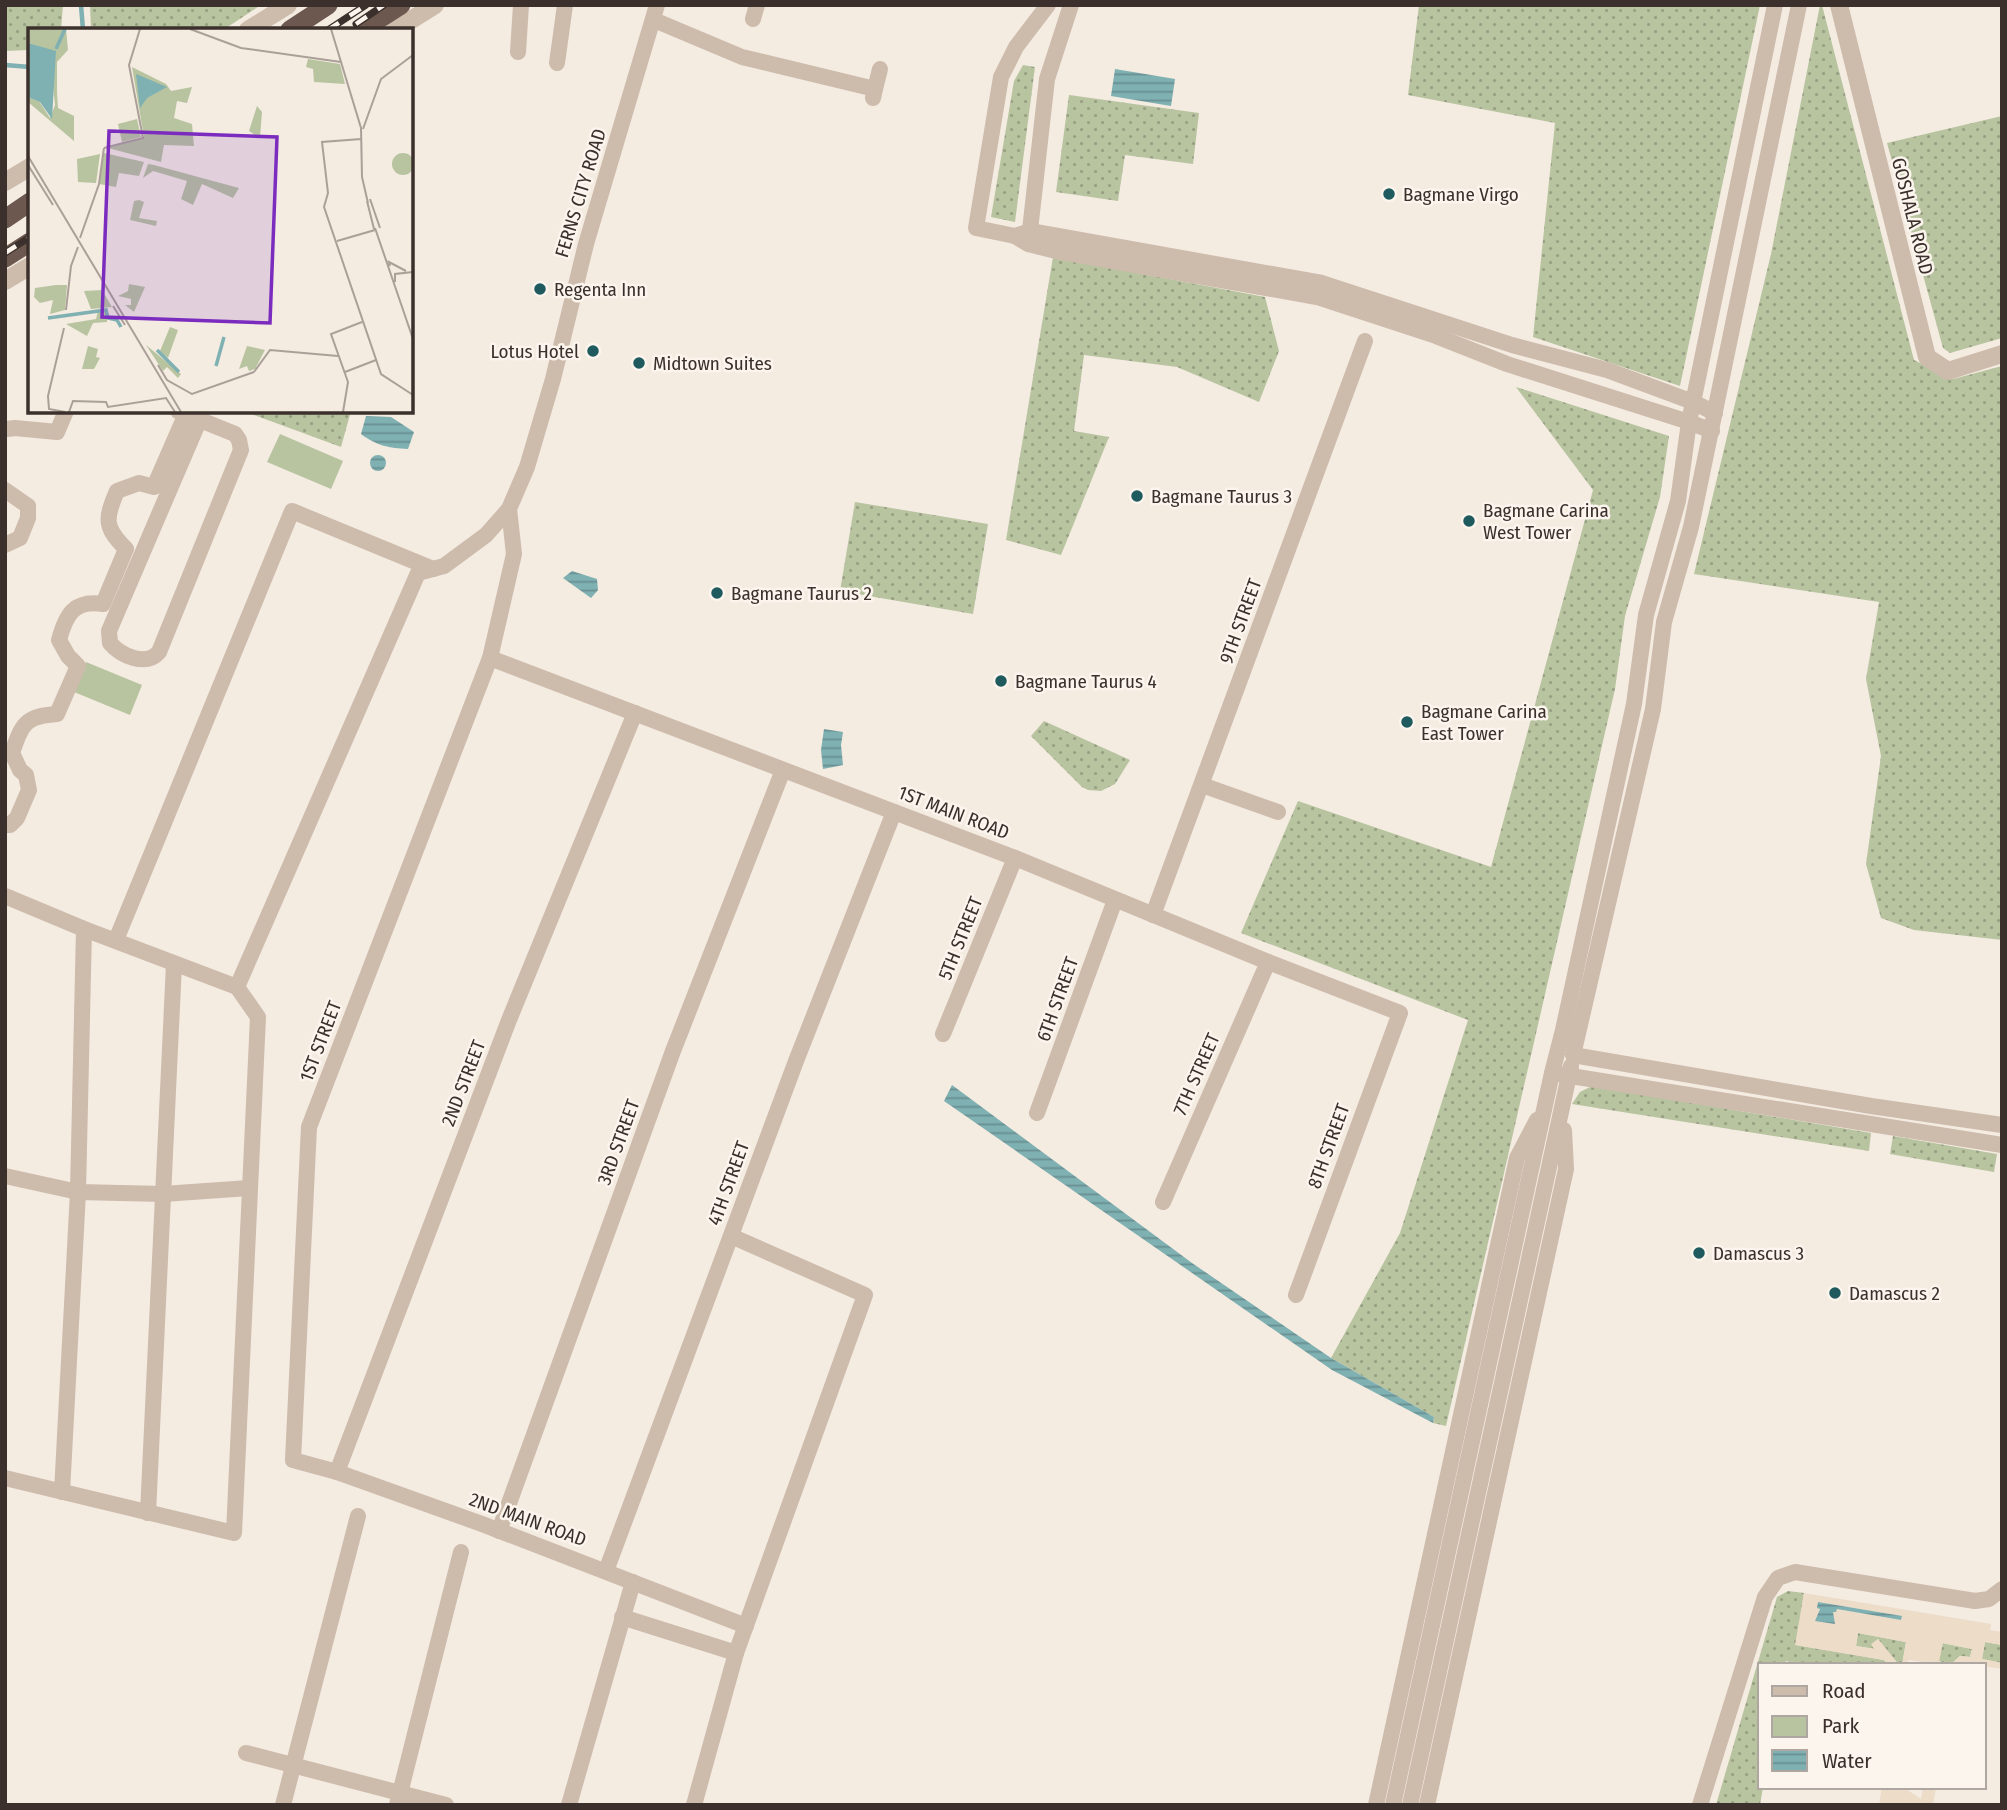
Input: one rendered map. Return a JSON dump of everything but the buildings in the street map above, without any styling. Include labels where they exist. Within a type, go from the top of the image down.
[{"type":"highway","points":[[292,28],[328,5]]},
{"type":"highway","points":[[365,28],[401,5]]},
{"type":"highway","points":[[5,219],[28,203]]},
{"type":"highway","points":[[5,258],[28,243]]},
{"type":"street","points":[[251,28],[288,5]]},
{"type":"street","points":[[398,28],[435,5]]},
{"type":"street","points":[[518,52],[521,5]]},
{"type":"street","points":[[558,63],[565,5]]},
{"type":"street","points":[[1048,5],[1016,47],[1001,77],[976,228],[1317,297],[1436,336],[1507,364],[1712,431]]},
{"type":"street","points":[[1025,237],[1046,79],[1071,5]]},
{"type":"street","points":[[1410,1805],[1569,1077],[1566,1053],[1634,704],[1646,615],[1678,501],[1689,422],[1775,5]]},
{"type":"street","points":[[1393,1805],[1552,1073],[1566,1053],[1653,709],[1664,622],[1691,527],[1716,413],[1799,5]]},
{"type":"street","name":"GOSHALA ROAD","points":[[1839,5],[1927,358],[1948,371],[2002,355]]},
{"type":"street","points":[[655,13],[742,57],[874,94],[880,69]]},
{"type":"street","name":"FERNS CITY ROAD","points":[[495,636],[514,554],[509,509],[527,467],[538,430],[586,244],[655,13]]},
{"type":"street","points":[[5,182],[28,168]]},
{"type":"street","points":[[1025,237],[1322,283],[1512,345],[1607,370],[1716,413]]},
{"type":"street","points":[[5,281],[28,267]]},
{"type":"street","name":"9TH STREET","points":[[1153,915],[1365,341]]},
{"type":"street","points":[[6,424],[15,428],[57,432],[65,413]]},
{"type":"street","points":[[187,416],[234,434],[239,440],[241,450],[159,652],[153,658],[142,660],[115,649],[110,643],[109,631],[122,580],[126,549],[112,536],[107,514],[117,491],[139,483],[154,488],[187,416]]},
{"type":"street","points":[[5,825],[10,825],[17,818],[29,790],[26,775],[20,770],[12,753],[21,727],[35,715],[57,714],[78,666],[68,656],[59,640],[64,624],[75,607],[89,602],[103,604],[122,580],[187,416]]},
{"type":"street","points":[[5,490],[28,506],[20,538],[5,545]]},
{"type":"street","points":[[237,987],[418,573],[444,566],[486,535],[509,509]]},
{"type":"street","points":[[116,940],[292,511],[433,569]]},
{"type":"street","name":"1ST STREET","points":[[293,1460],[309,1127],[490,658],[495,636]]},
{"type":"street","name":"1ST MAIN ROAD","points":[[490,658],[1015,858],[1400,1013]]},
{"type":"street","name":"2ND STREET","points":[[337,1472],[509,1020],[635,713]]},
{"type":"street","name":"3RD STREET","points":[[499,1531],[673,1051],[783,770]]},
{"type":"street","points":[[1202,785],[1279,812]]},
{"type":"street","name":"4TH STREET","points":[[606,1571],[796,1061],[894,812]]},
{"type":"street","name":"5TH STREET","points":[[943,1034],[1015,858]]},
{"type":"street","points":[[5,896],[237,987],[258,1017],[234,1533],[5,1478]]},
{"type":"street","name":"6TH STREET","points":[[1038,1113],[1115,900]]},
{"type":"street","points":[[62,1492],[78,1192],[84,929]]},
{"type":"street","name":"7TH STREET","points":[[1163,1202],[1268,962]]},
{"type":"street","points":[[148,1513],[174,964]]},
{"type":"street","name":"8TH STREET","points":[[1296,1295],[1400,1013]]},
{"type":"street","points":[[1566,1053],[1871,1106],[2002,1125]]},
{"type":"street","points":[[1552,1073],[2002,1145]]},
{"type":"street","points":[[1376,1805],[1517,1158],[1546,1103]]},
{"type":"street","points":[[1427,1805],[1566,1169],[1562,1106]]},
{"type":"street","points":[[5,1176],[78,1192],[163,1194],[249,1188]]},
{"type":"street","points":[[694,1805],[736,1653],[865,1295],[731,1236]]},
{"type":"street","name":"2ND MAIN ROAD","points":[[293,1460],[337,1472],[499,1531],[746,1626]]},
{"type":"street","points":[[283,1805],[358,1516]]},
{"type":"street","points":[[398,1799],[461,1552]]},
{"type":"street","points":[[1700,1805],[1765,1597],[1778,1578],[1795,1572],[1975,1601],[1989,1599],[2002,1589]]},
{"type":"street","points":[[569,1805],[634,1582]]},
{"type":"street","points":[[622,1617],[736,1653]]},
{"type":"street","points":[[246,1753],[293,1765],[398,1799],[446,1805]]},
{"type":"green space","points":[[5,5],[63,5],[61,28],[28,28],[28,50],[5,51]]},
{"type":"green space","points":[[90,5],[261,5],[226,28],[91,28]]},
{"type":"green space","points":[[1419,5],[1760,5],[1680,386],[1533,337],[1555,123],[1408,95]]},
{"type":"green space","points":[[1820,5],[1914,360],[1953,379],[2002,366],[2002,940],[1914,930],[1881,918],[1866,864],[1881,756],[1866,679],[1879,602],[1694,574],[1771,254]]},
{"type":"green space","points":[[1023,65],[1035,67],[1015,222],[991,217],[1014,81]]},
{"type":"green space","points":[[1069,95],[1199,113],[1193,164],[1125,155],[1118,201],[1056,192]]},
{"type":"green space","points":[[2002,116],[2002,338],[1950,353],[1943,348],[1887,143]]},
{"type":"green space","points":[[1053,257],[1265,297],[1279,351],[1259,402],[1177,367],[1084,355],[1074,431],[1109,437],[1061,555],[1006,540]]},
{"type":"green space","points":[[1516,387],[1669,436],[1660,497],[1625,616],[1615,689],[1446,1426],[1433,1423],[1434,1417],[1331,1358],[1400,1233],[1468,1020],[1241,933],[1298,801],[1491,867],[1593,490]]},
{"type":"green space","points":[[248,413],[350,413],[341,447]]},
{"type":"green space","points":[[280,434],[343,461],[331,489],[267,462]]},
{"type":"green space","points":[[855,502],[988,524],[973,614],[840,591]]},
{"type":"green space","points":[[86,662],[142,685],[130,715],[74,692]]},
{"type":"green space","points":[[1044,721],[1130,760],[1115,784],[1101,791],[1082,787],[1031,736]]},
{"type":"green space","points":[[1592,1086],[1871,1133],[1869,1151],[1572,1104],[1580,1092]]},
{"type":"green space","points":[[1893,1136],[1997,1154],[1994,1172],[1890,1154]]},
{"type":"green space","points":[[1788,1591],[1804,1593],[1796,1645],[1884,1660],[1887,1663],[1758,1663],[1758,1789],[1763,1789],[1760,1805],[1716,1805],[1777,1597]]},
{"type":"green space","points":[[1858,1633],[1906,1642],[1902,1663],[1897,1663],[1878,1639],[1876,1649],[1856,1646]]},
{"type":"green space","points":[[1985,1642],[2002,1645],[2002,1663],[1982,1659]]},
{"type":"green space","points":[[1942,1643],[1972,1649],[1970,1657],[1960,1656],[1952,1663],[1939,1661]]},
{"type":"shaded area","points":[[1804,1593],[1991,1624],[1990,1630],[2002,1632],[2002,1645],[1985,1642],[1982,1659],[2002,1663],[2002,1669],[1986,1667],[1986,1663],[1952,1663],[1960,1656],[1970,1657],[1972,1649],[1943,1643],[1939,1661],[1942,1663],[1908,1660],[1907,1663],[1902,1663],[1906,1642],[1858,1633],[1856,1646],[1874,1649],[1871,1644],[1878,1639],[1897,1663],[1887,1663],[1884,1660],[1795,1645]],"holes":[[[1819,1602],[1902,1616],[1901,1620],[1837,1609],[1832,1618],[1819,1614]]]},
{"type":"shaded area","points":[[1882,1789],[1906,1789],[1921,1799],[1923,1789],[1936,1789],[1933,1805],[1879,1805]]},
{"type":"water","points":[[1115,69],[1175,79],[1171,106],[1111,96]]},
{"type":"water","points":[[366,416],[391,417],[414,432],[408,449],[383,446],[361,434]]},
{"type":"water","points":[[378,455],[386,463],[378,471],[370,463]]},
{"type":"water","points":[[572,571],[597,579],[598,590],[591,598],[563,578]]},
{"type":"water","points":[[824,729],[843,732],[843,765],[823,769],[821,750]]},
{"type":"water","points":[[952,1085],[1192,1263],[1331,1358],[1434,1417],[1433,1423],[1332,1370],[944,1101]]},
{"type":"water","points":[[1818,1602],[1902,1616],[1901,1620],[1837,1609],[1833,1612],[1835,1624],[1815,1621],[1820,1609],[1817,1608]]},
{"type":"waterway","points":[[81,5],[83,28]]},
{"type":"waterway","points":[[5,65],[28,67]]},
{"type":"railway","points":[[331,28],[366,5]]},
{"type":"railway","points":[[356,24],[384,5]]},
{"type":"railway","points":[[5,253],[28,238]]},
{"type":"place","name":"Bagmane Virgo","points":[[1389,194]]},
{"type":"place","name":"Regenta Inn","points":[[540,289]]},
{"type":"place","name":"Lotus Hotel","points":[[593,351]]},
{"type":"place","name":"Midtown Suites","points":[[639,363]]},
{"type":"place","name":"Bagmane Taurus 3","points":[[1137,496]]},
{"type":"place","name":"Bagmane Carina West Tower","points":[[1469,521]]},
{"type":"place","name":"Bagmane Taurus 2","points":[[717,593]]},
{"type":"place","name":"Bagmane Taurus 4","points":[[1001,681]]},
{"type":"place","name":"Bagmane Carina East Tower","points":[[1407,722]]},
{"type":"place","name":"Damascus 3","points":[[1699,1253]]},
{"type":"place","name":"Damascus 2","points":[[1835,1293]]}]
